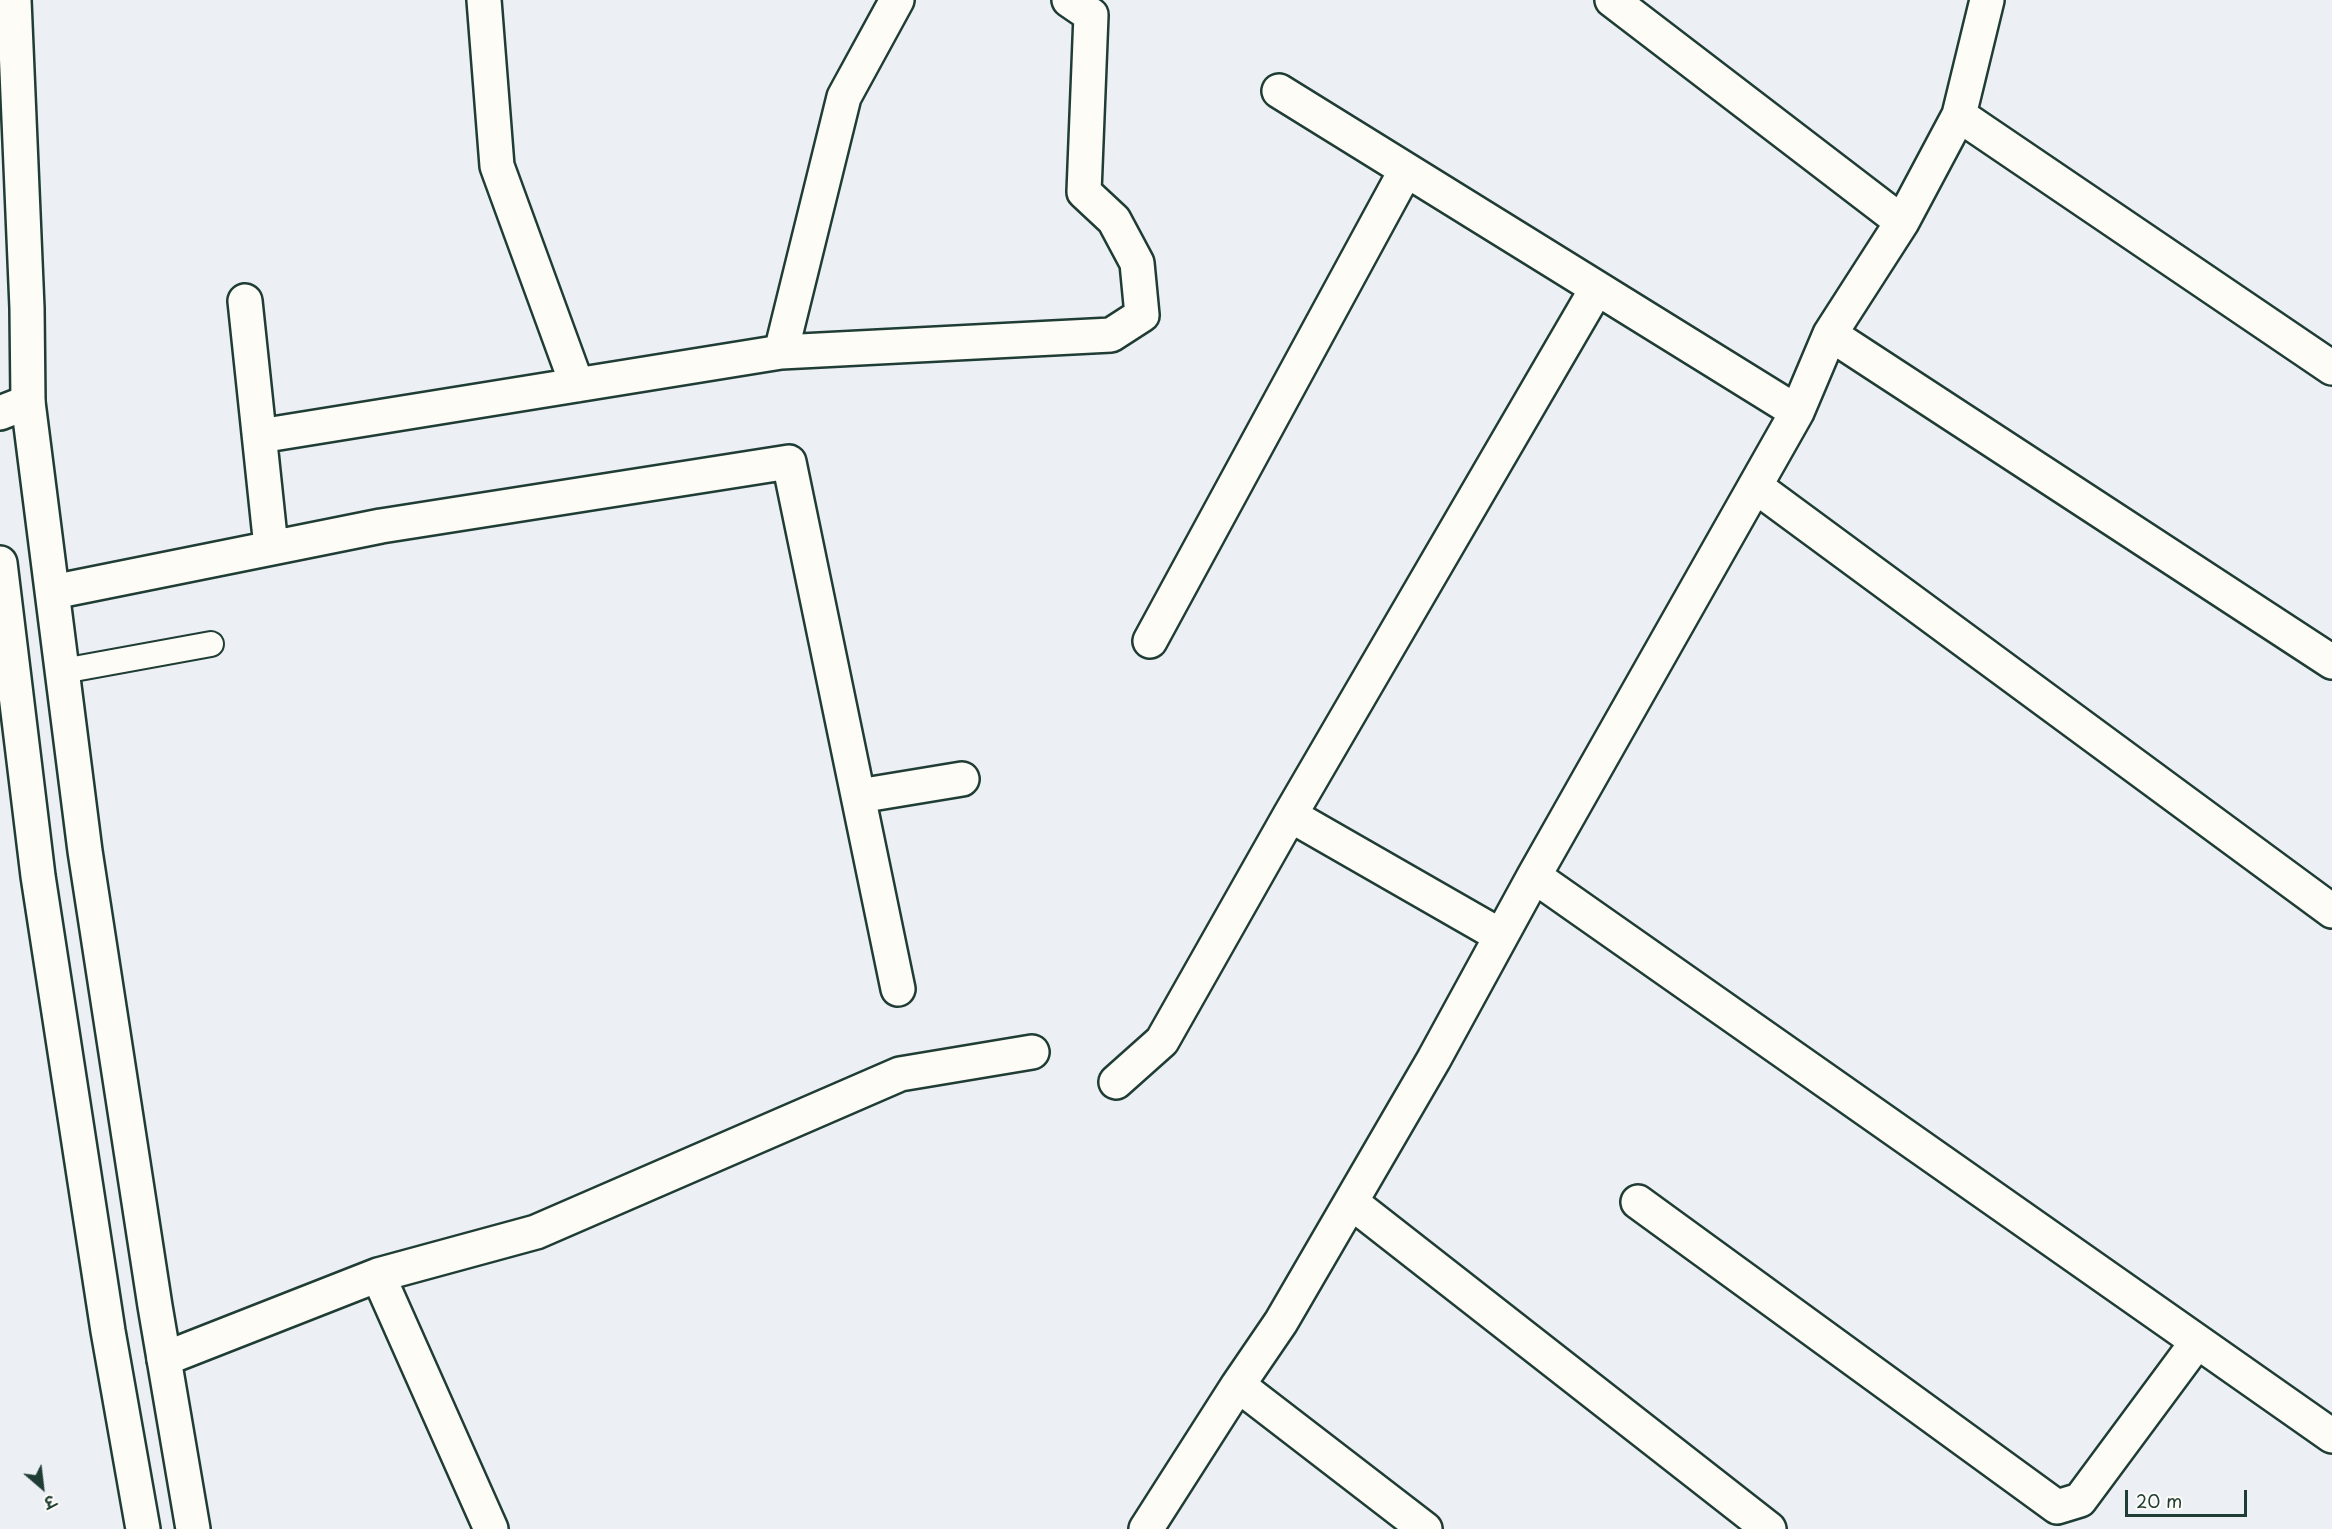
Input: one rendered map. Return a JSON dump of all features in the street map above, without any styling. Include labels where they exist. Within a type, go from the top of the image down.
[{"type":"street","points":[[14,0],[27,308],[14,407],[53,592],[85,851],[164,1359],[193,1529]]},
{"type":"street","points":[[484,0],[497,166],[577,385]]},
{"type":"street","points":[[781,352],[844,97],[897,0]]},
{"type":"street","points":[[260,435],[781,352],[1112,335],[1142,315],[1137,263],[1114,220],[1084,192],[1091,15],[1069,0]]},
{"type":"street","points":[[1612,0],[1902,222]]},
{"type":"street","points":[[1146,1529],[1281,1322],[1434,1059],[1534,876],[1797,412],[1830,334],[1902,222],[1959,115],[1987,0]]},
{"type":"street","points":[[1279,91],[1797,412]]},
{"type":"street","points":[[1959,115],[2332,368]]},
{"type":"street","points":[[1150,641],[1406,170]]},
{"type":"street","points":[[1116,1082],[1162,1041],[1290,815],[1597,288]]},
{"type":"street","points":[[245,301],[271,548]]},
{"type":"street","points":[[1830,334],[2332,662]]},
{"type":"street","points":[[53,592],[381,526],[789,462],[898,989]]},
{"type":"street","points":[[1755,486],[2332,911]]},
{"type":"street","points":[[0,563],[38,876],[115,1367],[143,1529]]},
{"type":"street","points":[[859,796],[963,779]]},
{"type":"street","points":[[1290,815],[1501,936]]},
{"type":"street","points":[[1534,876],[2332,1436]]},
{"type":"street","points":[[115,1367],[164,1359],[378,1275],[536,1232],[900,1074],[1032,1052]]},
{"type":"street","points":[[1351,1202],[1769,1529]]},
{"type":"street","points":[[1638,1202],[2056,1507],[2080,1500],[2197,1342]]},
{"type":"street","points":[[378,1275],[491,1529]]},
{"type":"street","points":[[1238,1385],[1425,1529]]},
{"type":"lane","points":[[63,671],[211,644]]}]
